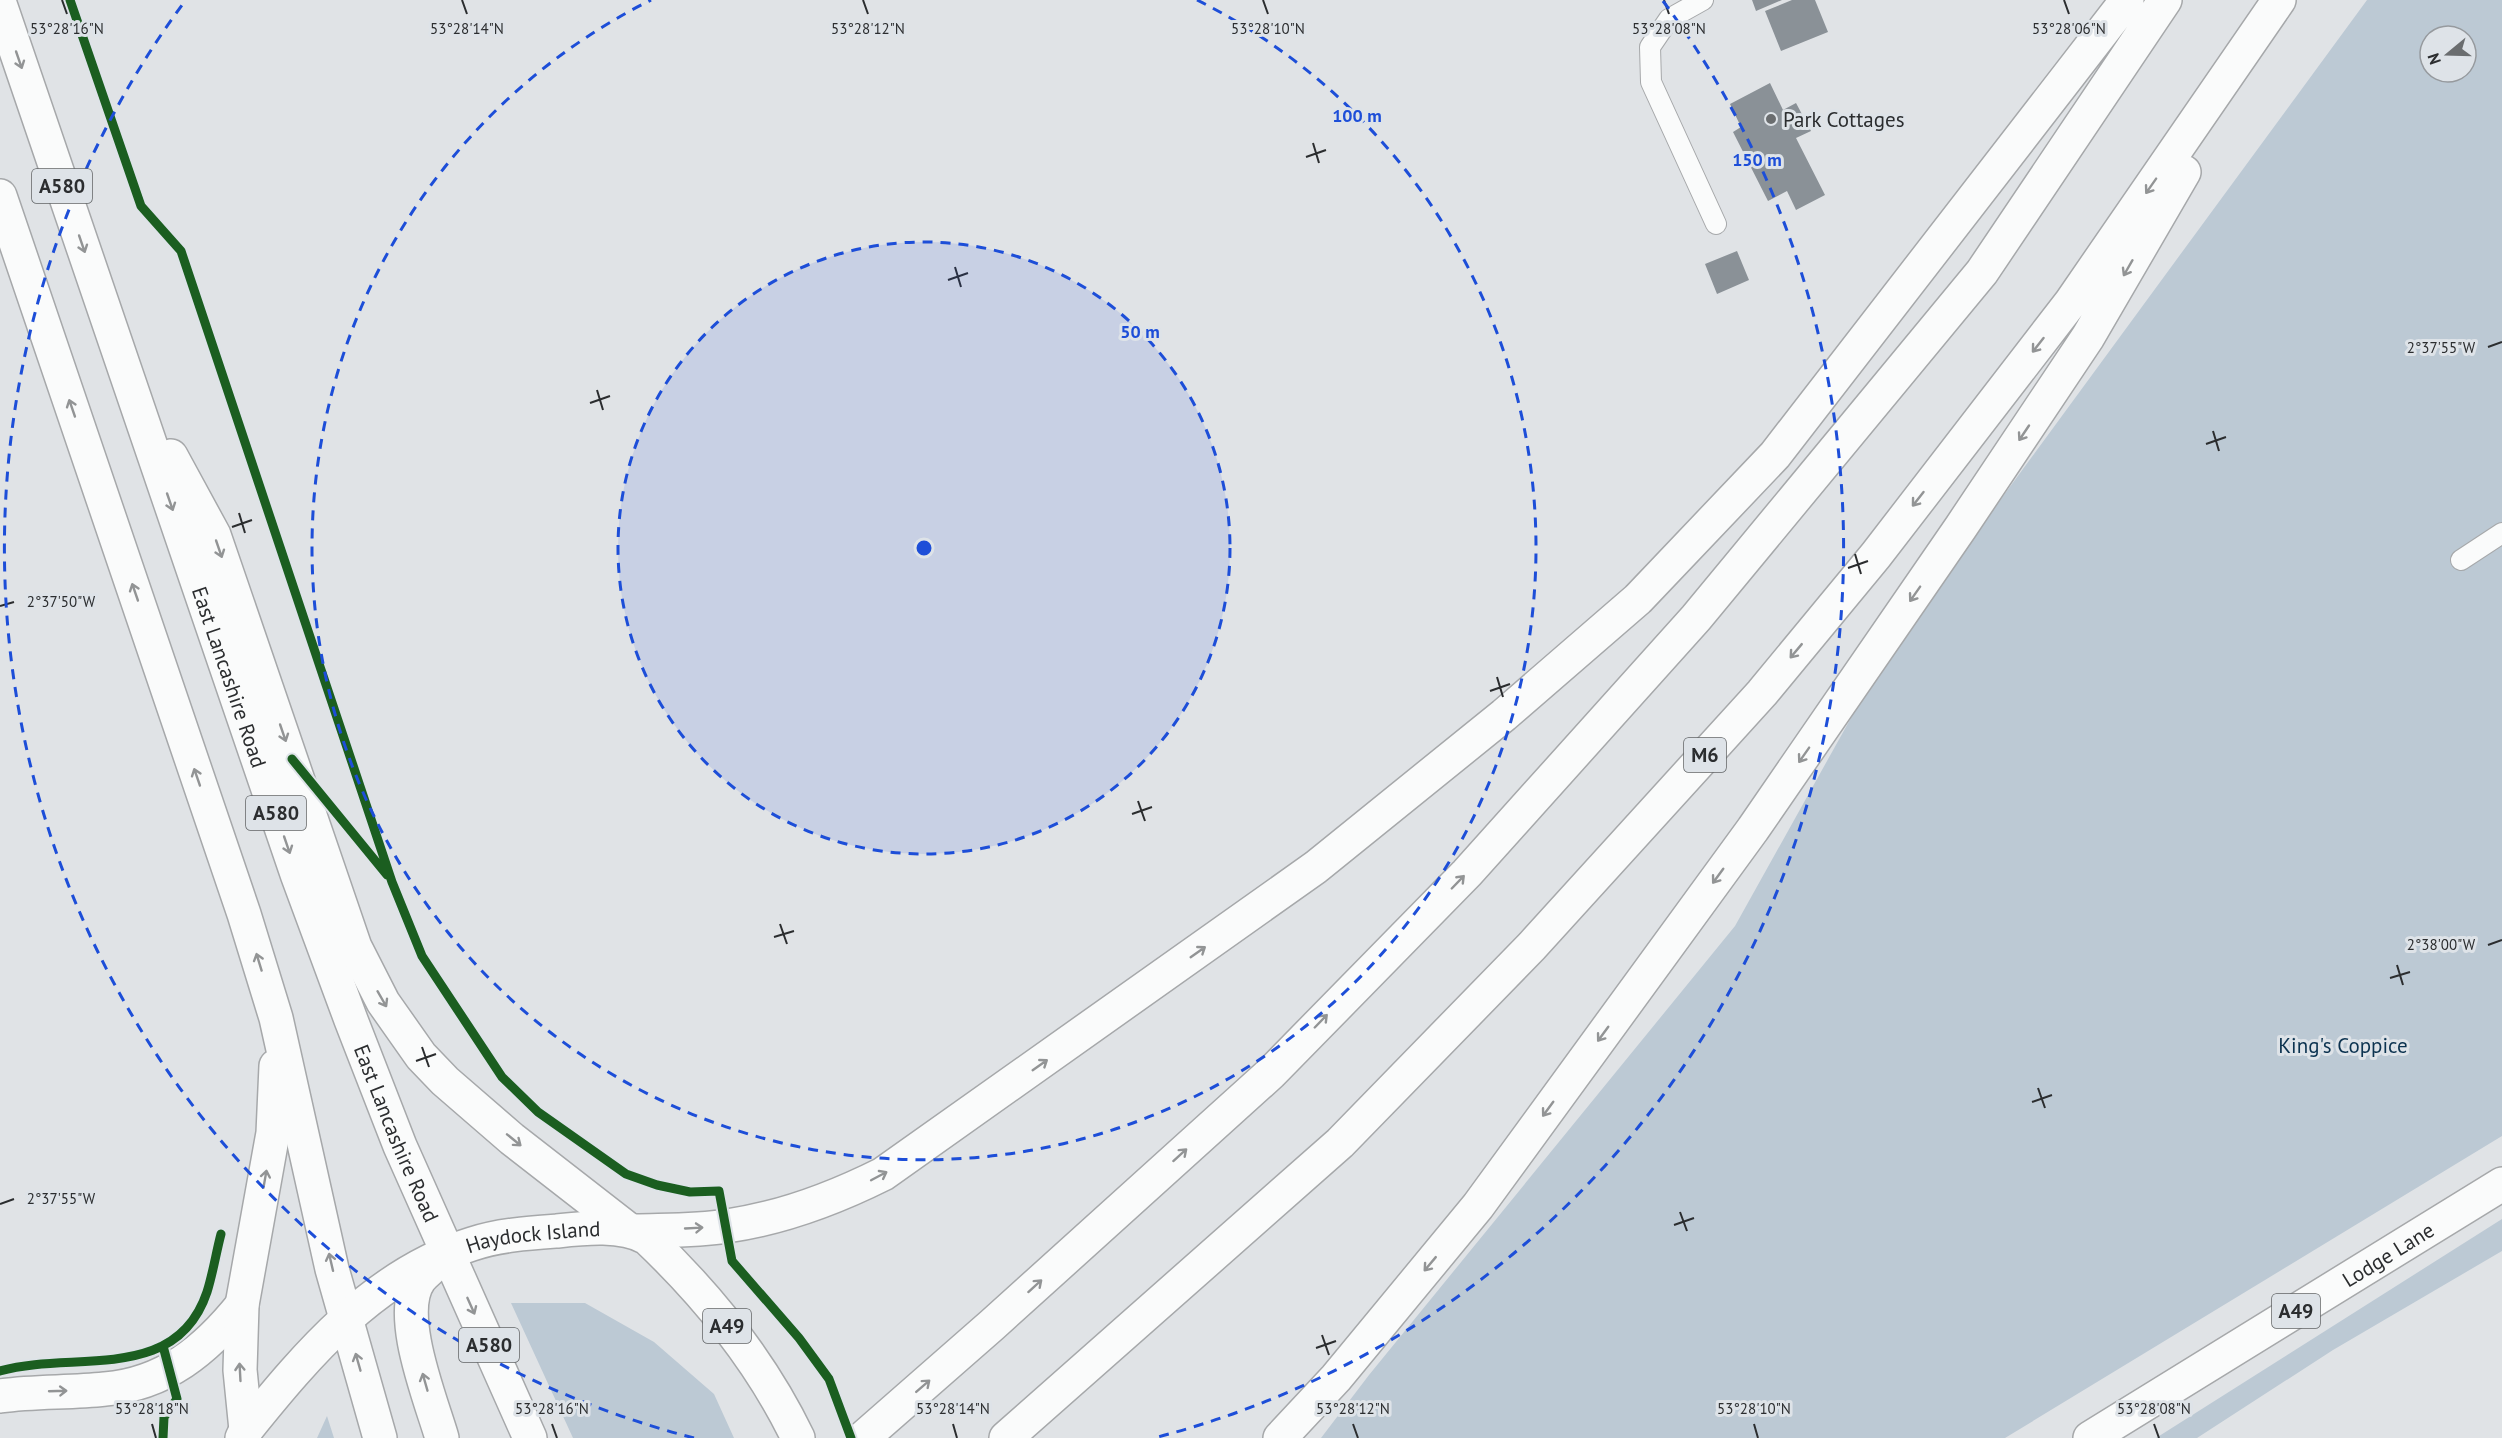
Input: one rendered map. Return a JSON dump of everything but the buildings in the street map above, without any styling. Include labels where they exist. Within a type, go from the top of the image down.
[{"type":"main road","name":"Haydock Island","points":[[242,1436],[291,1375],[346,1318],[403,1277],[447,1253],[473,1244],[572,1229],[632,1231],[725,1227],[763,1220],[805,1208],[884,1174],[1316,867],[1504,715],[1638,599],[1775,455],[2127,0]]},
{"type":"main road","points":[[863,1438],[992,1325],[1279,1065],[1467,873],[1696,618],[1982,272],[2165,0]]},
{"type":"main road","name":"M6","points":[[1017,1428],[1340,1143],[1532,946],[1762,693],[1876,555],[2071,302],[2279,0]]},
{"type":"main road","points":[[1280,1438],[1336,1378],[1478,1206],[1753,829],[1961,528],[2088,337],[2285,0]]},
{"type":"main road","name":"East Lancashire Road","points":[[0,4],[297,874],[400,1146],[530,1438]]},
{"type":"main road","name":"A580","points":[[0,196],[244,914],[276,1018],[332,1269],[380,1438]]},
{"type":"main road","points":[[124,367],[214,535],[355,947],[383,1002],[421,1056],[445,1081],[512,1139],[632,1231]]},
{"type":"main road","name":"A580","points":[[242,1436],[240,1370],[242,1305],[273,1133],[277,1082],[276,1018]]},
{"type":"main road","name":"Lodge Lane","points":[[2090,1438],[2502,1184]]},
{"type":"main road","name":"A49","points":[[632,1231],[657,1248],[728,1326],[779,1399],[798,1438]]},
{"type":"main road","points":[[442,1438],[411,1333],[411,1312],[413,1295],[420,1280],[447,1253]]},
{"type":"main road","points":[[0,1396],[105,1389],[128,1386],[149,1379],[197,1353],[219,1334],[242,1305]]},
{"type":"lane","points":[[1703,0],[1670,19],[1650,47],[1651,82],[1716,224]]},
{"type":"lane","points":[[2461,560],[2502,533]]},
{"type":"green space","name":"King's Coppice","points":[[2367,0],[2502,0],[2502,1136],[2005,1438],[1321,1438],[1369,1375],[1735,926],[1885,657]]},
{"type":"green space","points":[[2502,1219],[2502,1251],[2333,1350],[2197,1438],[2156,1438]]},
{"type":"green space","points":[[511,1303],[585,1303],[654,1342],[714,1394],[734,1438],[573,1438]]},
{"type":"green space","points":[[327,1416],[334,1438],[317,1438]]},
{"type":"cycle path","points":[[70,0],[141,206],[181,251],[392,882],[422,956],[502,1077],[538,1112],[626,1174],[657,1185],[690,1192],[719,1191],[732,1261],[799,1338],[829,1379],[851,1438]]},
{"type":"cycle path","points":[[292,759],[387,875]]},
{"type":"cycle path","points":[[0,1371],[28,1365],[119,1358],[147,1352],[172,1341],[192,1321],[207,1292],[221,1234]]},
{"type":"cycle path","points":[[163,1346],[177,1399],[164,1417],[163,1438]]},
{"type":"place","name":"Park Cottages","points":[[1771,119]]}]
